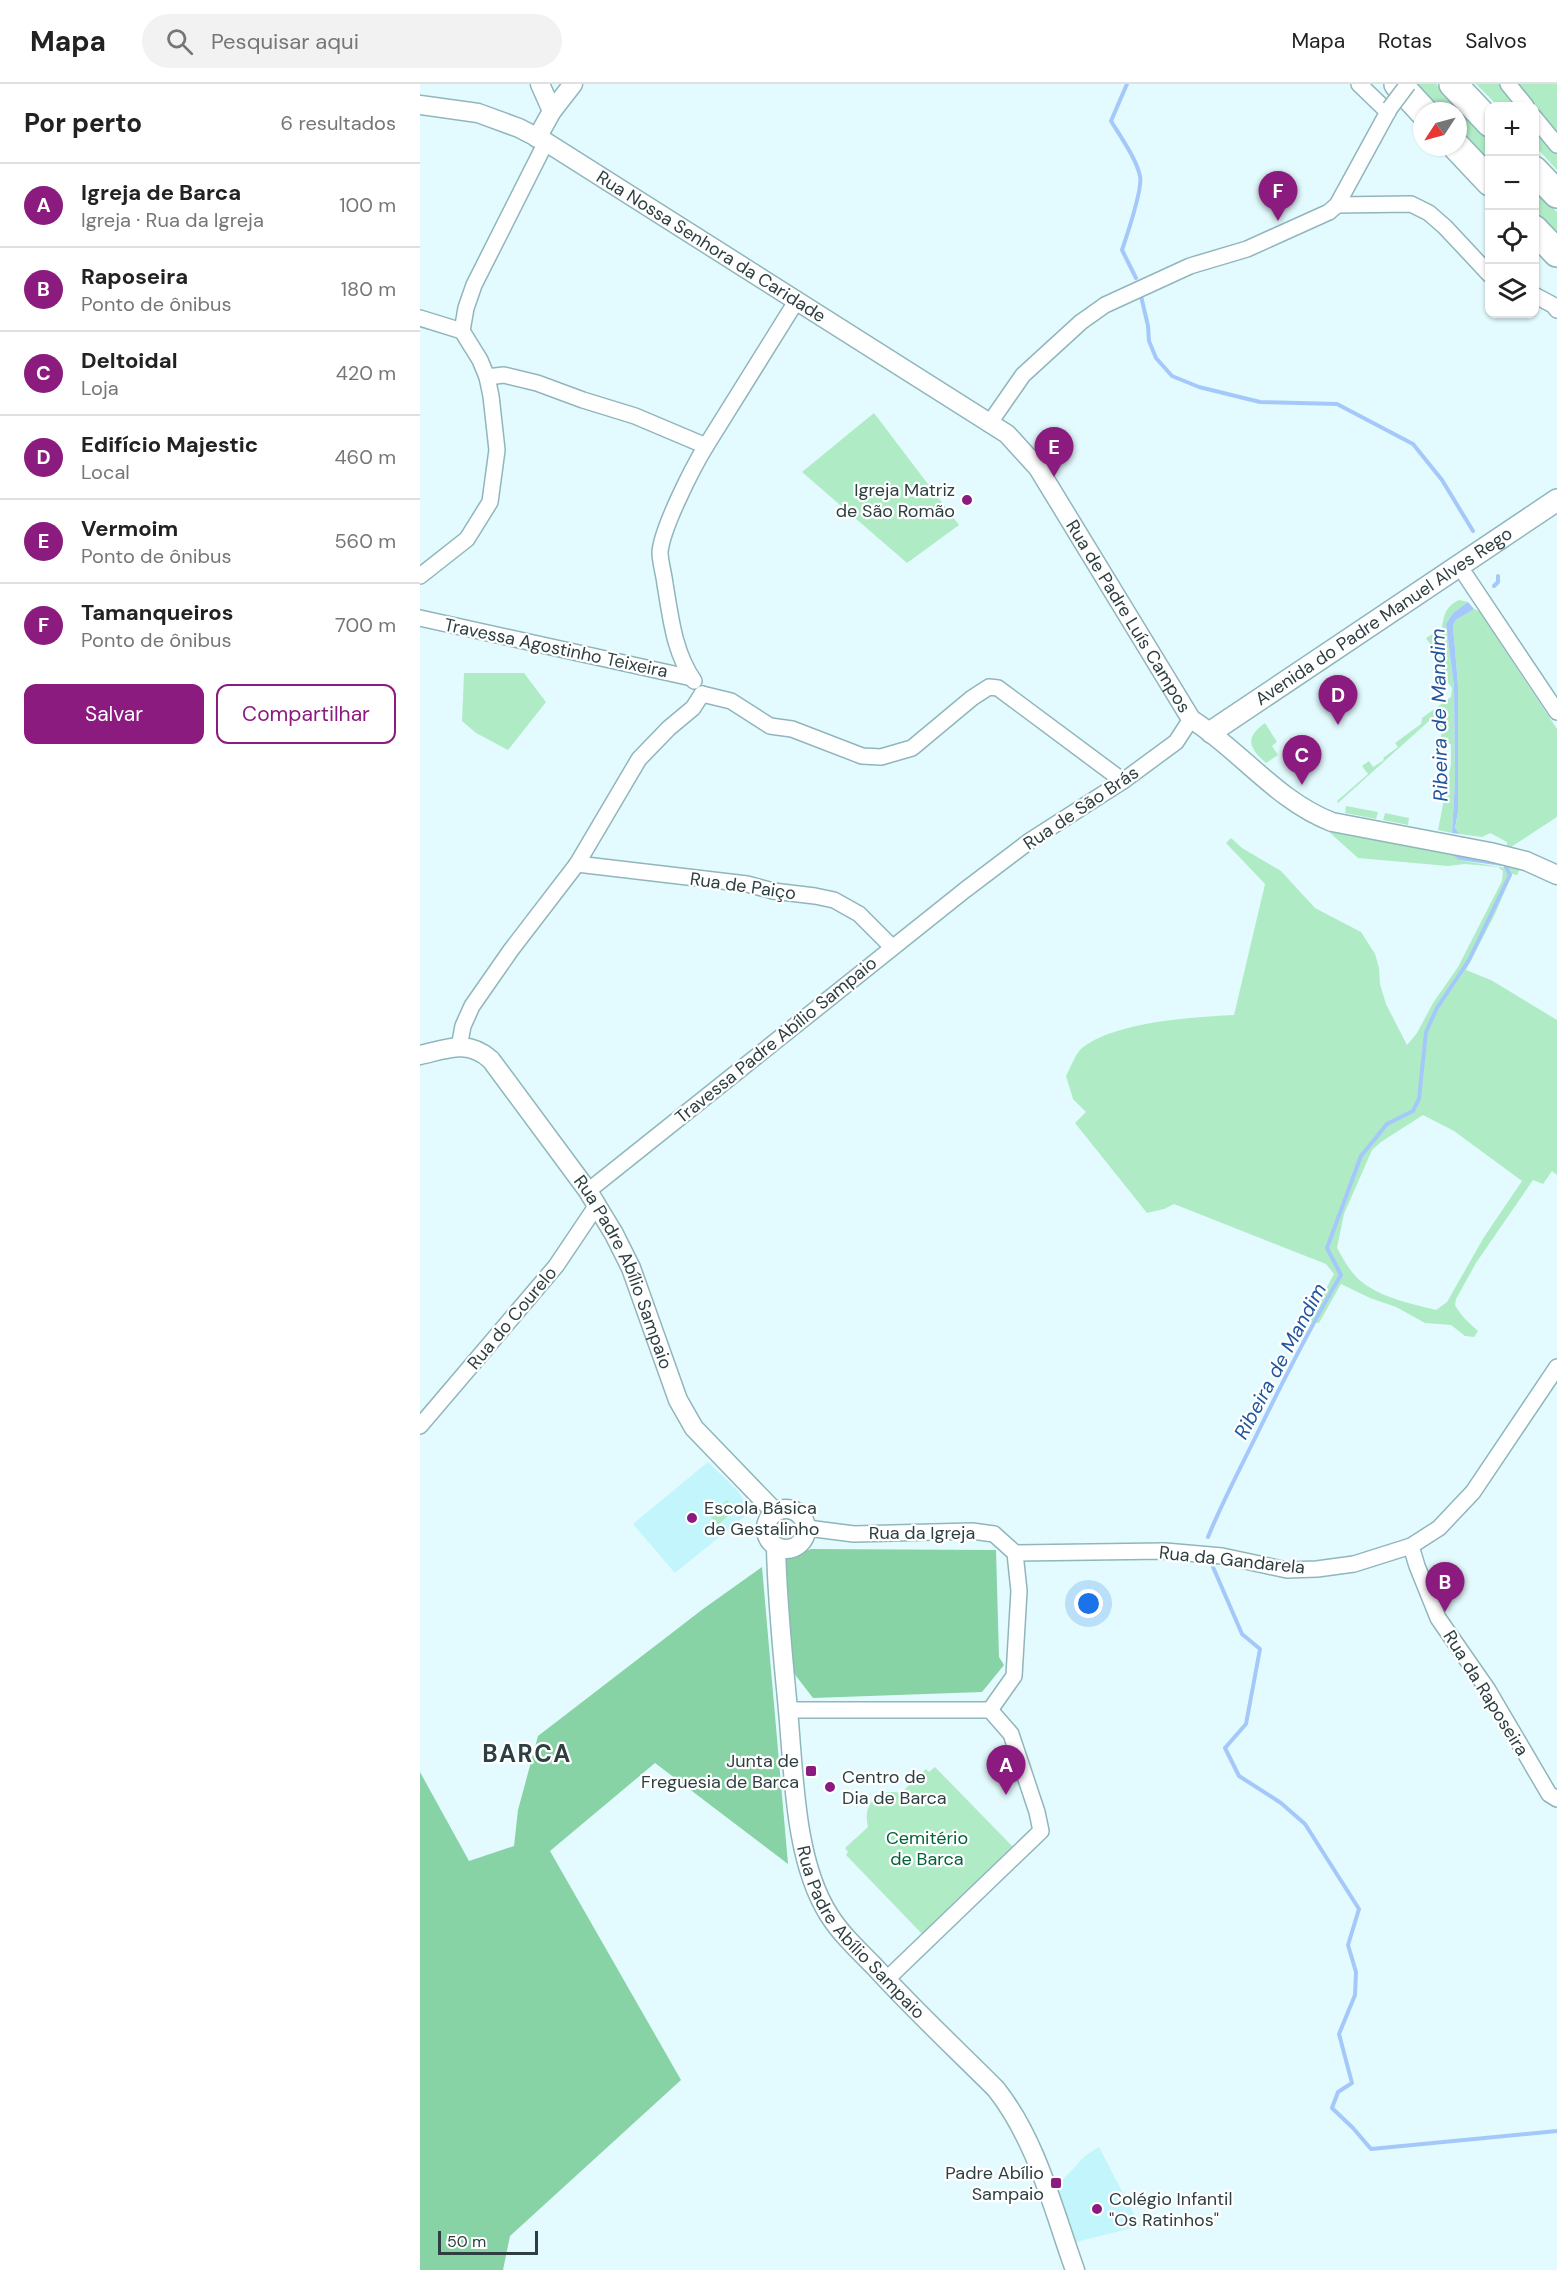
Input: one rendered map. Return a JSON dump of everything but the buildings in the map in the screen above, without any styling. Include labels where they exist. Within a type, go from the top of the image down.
[{"type":"highway","points":[[1453,84],[1485,118]]},
{"type":"highway","points":[[1392,101],[1413,108]]},
{"type":"highway","points":[[1465,156],[1485,177]]},
{"type":"highway","points":[[1539,175],[1557,194]]},
{"type":"highway","points":[[1539,234],[1557,253]]},
{"type":"main road","name":"Avenida do Padre Manuel Alves Rego","points":[[1215,736],[1557,500]]},
{"type":"main road","name":"Avenida do Padre Manuel Alves Rego","points":[[1215,736],[1466,576],[1557,515]]},
{"type":"street","points":[[540,84],[552,111]]},
{"type":"street","points":[[462,331],[466,308],[474,285],[542,140],[552,111],[573,84]]},
{"type":"street","points":[[1359,84],[1392,101]]},
{"type":"street","points":[[990,424],[1023,375],[1081,322],[1105,305],[1190,266],[1247,249],[1329,212],[1337,205],[1392,101],[1408,84]]},
{"type":"street","points":[[1508,84],[1523,102]]},
{"type":"street","name":"Rua Nossa Senhora da Caridade","points":[[420,105],[478,113],[519,128],[542,140],[990,424]]},
{"type":"street","points":[[1539,123],[1557,145]]},
{"type":"street","points":[[1337,205],[1411,204],[1429,213],[1445,227],[1485,270]]},
{"type":"street","points":[[1539,298],[1553,305],[1557,310]]},
{"type":"street","points":[[797,300],[693,467],[663,538],[660,553],[674,638],[686,669],[702,694],[731,701],[770,726],[792,729],[862,756],[880,757],[912,748],[972,698],[989,687],[998,688],[1124,781]]},
{"type":"street","points":[[420,318],[462,331],[480,360],[487,377],[497,450],[490,502],[467,539],[420,576]]},
{"type":"street","points":[[487,377],[504,375],[537,383],[635,416],[706,446]]},
{"type":"street","name":"Rua de Padre Luís Campos","points":[[990,424],[1007,434],[1038,468],[1191,719],[1215,736],[1290,799],[1313,815],[1332,822],[1473,848],[1511,857],[1539,866],[1557,875]]},
{"type":"street","points":[[1466,576],[1557,712]]},
{"type":"street","name":"Travessa Agostinho Teixeira","points":[[420,618],[692,678]]},
{"type":"street","points":[[420,1055],[459,1047],[463,1026],[472,1006],[511,950],[577,864],[639,759],[669,728],[693,708],[702,694]]},
{"type":"street","name":"Rua de São Brás","points":[[965,890],[1031,840],[1124,781],[1176,742],[1191,719]]},
{"type":"street","name":"Rua de Paiço","points":[[577,864],[747,884],[773,891],[834,900],[859,914],[892,947]]},
{"type":"street","name":"Travessa Padre Abílio Sampaio","points":[[593,1198],[892,947],[965,890]]},
{"type":"street","name":"Rua Padre Abílio Sampaio","points":[[459,1047],[472,1047],[483,1052],[491,1060],[593,1198],[631,1268],[685,1415],[705,1441],[775,1512]]},
{"type":"street","name":"Rua do Courelo","points":[[420,1426],[556,1266],[593,1198]]},
{"type":"street","name":"Rua da Gandarela","points":[[1015,1553],[1165,1551],[1222,1556],[1287,1569],[1317,1569],[1354,1564],[1411,1546],[1439,1528],[1473,1492],[1557,1367]]},
{"type":"street","points":[[786,1508],[797,1511],[807,1528],[803,1540],[786,1550],[776,1547],[770,1541],[766,1528],[770,1517],[775,1512],[786,1508]]},
{"type":"street","name":"Rua da Igreja","points":[[807,1528],[854,1534],[972,1531],[994,1534],[1015,1553]]},
{"type":"street","name":"Rua da Raposeira","points":[[1411,1546],[1416,1566],[1438,1617],[1488,1690],[1549,1794],[1557,1799]]},
{"type":"street","name":"Rua Padre Abílio Sampaio","points":[[776,1547],[788,1710],[801,1830],[810,1872],[828,1914],[844,1934],[886,1980],[996,2089],[1010,2107],[1029,2141],[1075,2270]]},
{"type":"street","points":[[990,1710],[1014,1676],[1019,1591],[1015,1553]]},
{"type":"street","points":[[788,1710],[990,1710],[1011,1734],[1041,1831],[886,1980]]},
{"type":"shaded area","name":"Escola Básica de Gestalinho","points":[[708,1462],[737,1490],[751,1511],[675,1573],[633,1524]]},
{"type":"shaded area","name":"Colégio Infantil \"Os Ratinhos\"","points":[[1099,2147],[1140,2226],[1076,2242],[1057,2192],[1059,2184],[1085,2156]]},
{"type":"green space","points":[[1415,84],[1436,84],[1453,102],[1432,102]]},
{"type":"green space","points":[[1476,84],[1502,84],[1517,102],[1494,102]]},
{"type":"green space","points":[[1516,84],[1557,84],[1557,136],[1539,113],[1539,102],[1530,102]]},
{"type":"green space","points":[[1467,117],[1485,137],[1485,159],[1467,140]]},
{"type":"green space","points":[[1539,130],[1557,153],[1557,170],[1539,150]]},
{"type":"green space","points":[[1539,194],[1557,212],[1557,235],[1539,215]]},
{"type":"green space","points":[[874,413],[959,525],[907,563],[802,472]]},
{"type":"green space","points":[[1459,600],[1468,602],[1453,613],[1446,624],[1454,686],[1455,781],[1452,833],[1438,830],[1451,764],[1451,744],[1440,741],[1442,730],[1437,729],[1439,712],[1338,803],[1337,801],[1368,774],[1362,766],[1369,761],[1373,767],[1384,760],[1383,758],[1398,747],[1395,743],[1421,724],[1422,718],[1451,697],[1452,688],[1443,676],[1445,674],[1439,664],[1442,662],[1426,638],[1442,628],[1446,612]]},
{"type":"green space","points":[[1474,609],[1479,611],[1557,729],[1557,817],[1511,847],[1507,846],[1507,842],[1490,833],[1482,837],[1459,834],[1455,829],[1458,812],[1458,685],[1453,625],[1456,620]]},
{"type":"green space","points":[[464,673],[524,673],[546,702],[508,750],[476,733],[462,721]]},
{"type":"green space","points":[[1265,723],[1277,742],[1272,746],[1278,755],[1266,763],[1256,753],[1251,743],[1254,733]]},
{"type":"green space","points":[[1346,806],[1378,812],[1376,819],[1345,813]]},
{"type":"green space","points":[[1385,813],[1409,818],[1408,825],[1383,820]]},
{"type":"green space","points":[[1329,832],[1449,852],[1459,860],[1506,868],[1508,865],[1521,867],[1517,875],[1512,874],[1495,914],[1466,970],[1491,980],[1557,1020],[1557,1175],[1552,1171],[1543,1184],[1533,1180],[1476,1263],[1456,1299],[1457,1309],[1478,1331],[1474,1337],[1465,1336],[1451,1325],[1425,1323],[1396,1307],[1341,1284],[1319,1323],[1308,1322],[1334,1274],[1326,1264],[1174,1204],[1147,1213],[1075,1123],[1086,1112],[1073,1099],[1066,1076],[1082,1048],[1113,1032],[1155,1022],[1234,1015],[1265,884],[1226,843],[1231,838],[1242,848],[1281,871],[1315,908],[1361,932],[1375,954],[1386,1004],[1407,1045],[1417,1033],[1433,1003],[1458,967],[1502,881],[1503,871],[1498,867],[1465,864],[1448,866],[1358,858]],"holes":[[[1423,1115],[1454,1131],[1522,1181],[1484,1237],[1447,1302],[1436,1310],[1398,1300],[1370,1288],[1354,1275],[1337,1248],[1344,1214],[1372,1150]]]},
{"type":"green space","points":[[727,1500],[735,1509],[718,1525],[710,1516]]},
{"type":"green space","points":[[811,1549],[996,1550],[999,1657],[1004,1665],[982,1692],[813,1698],[793,1672],[786,1558]]},
{"type":"green space","points":[[762,1567],[788,1864],[655,1763],[550,1851],[681,2080],[510,2236],[503,2270],[420,2270],[420,1772],[469,1861],[514,1846],[518,1810],[538,1736],[703,1609]]},
{"type":"green space","name":"Cemitério de Barca","points":[[935,1767],[1014,1848],[924,1936],[846,1855],[848,1852],[845,1848],[868,1827],[867,1811],[879,1795],[901,1793],[926,1769],[929,1772]]},
{"type":"water","points":[[1468,602],[1474,609],[1456,620],[1453,625],[1458,685],[1458,812],[1455,828],[1459,834],[1452,833],[1455,781],[1454,686],[1446,624],[1453,613]]},
{"type":"water","points":[[1449,852],[1505,863],[1509,869],[1503,866],[1459,860]]},
{"type":"waterway","name":"Ribeira de Mandim","points":[[1127,84],[1111,121],[1131,155],[1140,176],[1137,201],[1122,250],[1136,278]]},
{"type":"waterway","name":"Ribeira de Mandim","points":[[1141,296],[1149,341],[1156,358],[1172,376],[1199,387],[1260,402],[1337,404],[1413,444],[1442,480],[1473,531]]},
{"type":"waterway","name":"Ribeira de Mandim","points":[[1494,586],[1498,582],[1498,576]]},
{"type":"waterway","name":"Ribeira de Mandim","points":[[1208,1537],[1288,1371],[1341,1275],[1327,1248],[1361,1156],[1387,1124],[1413,1111],[1419,1099],[1426,1032],[1437,1008],[1469,960],[1510,875],[1506,867]]},
{"type":"waterway","points":[[1213,1567],[1242,1634],[1260,1649],[1246,1724],[1225,1748],[1239,1776],[1281,1803],[1305,1824],[1359,1909],[1348,1945],[1356,1972],[1355,1995],[1339,2034],[1352,2083],[1338,2092],[1332,2108],[1371,2149],[1557,2131]]},
{"type":"place","name":"Tamanqueiros","points":[[1278,221]]},
{"type":"place","name":"Vermoim","points":[[1054,477]]},
{"type":"place","name":"Igreja Matriz de São Romão","points":[[967,500]]},
{"type":"place","name":"Edifício Majestic","points":[[1338,725]]},
{"type":"place","name":"Deltoidal","points":[[1302,785]]},
{"type":"place","name":"Escola Básica de Gestalinho","points":[[692,1518]]},
{"type":"place","name":"Raposeira","points":[[1445,1612]]},
{"type":"place","name":"Junta de Freguesia de Barca","points":[[811,1771]]},
{"type":"place","name":"Centro de Dia de Barca","points":[[830,1787]]},
{"type":"place","name":"Igreja de Barca","points":[[1006,1795]]},
{"type":"place","name":"Padre Abílio Sampaio","points":[[1056,2183]]},
{"type":"place","name":"Colégio Infantil \"Os Ratinhos\"","points":[[1097,2209]]},
{"type":"district","name":"BARCA","points":[[527,1754]]}]
